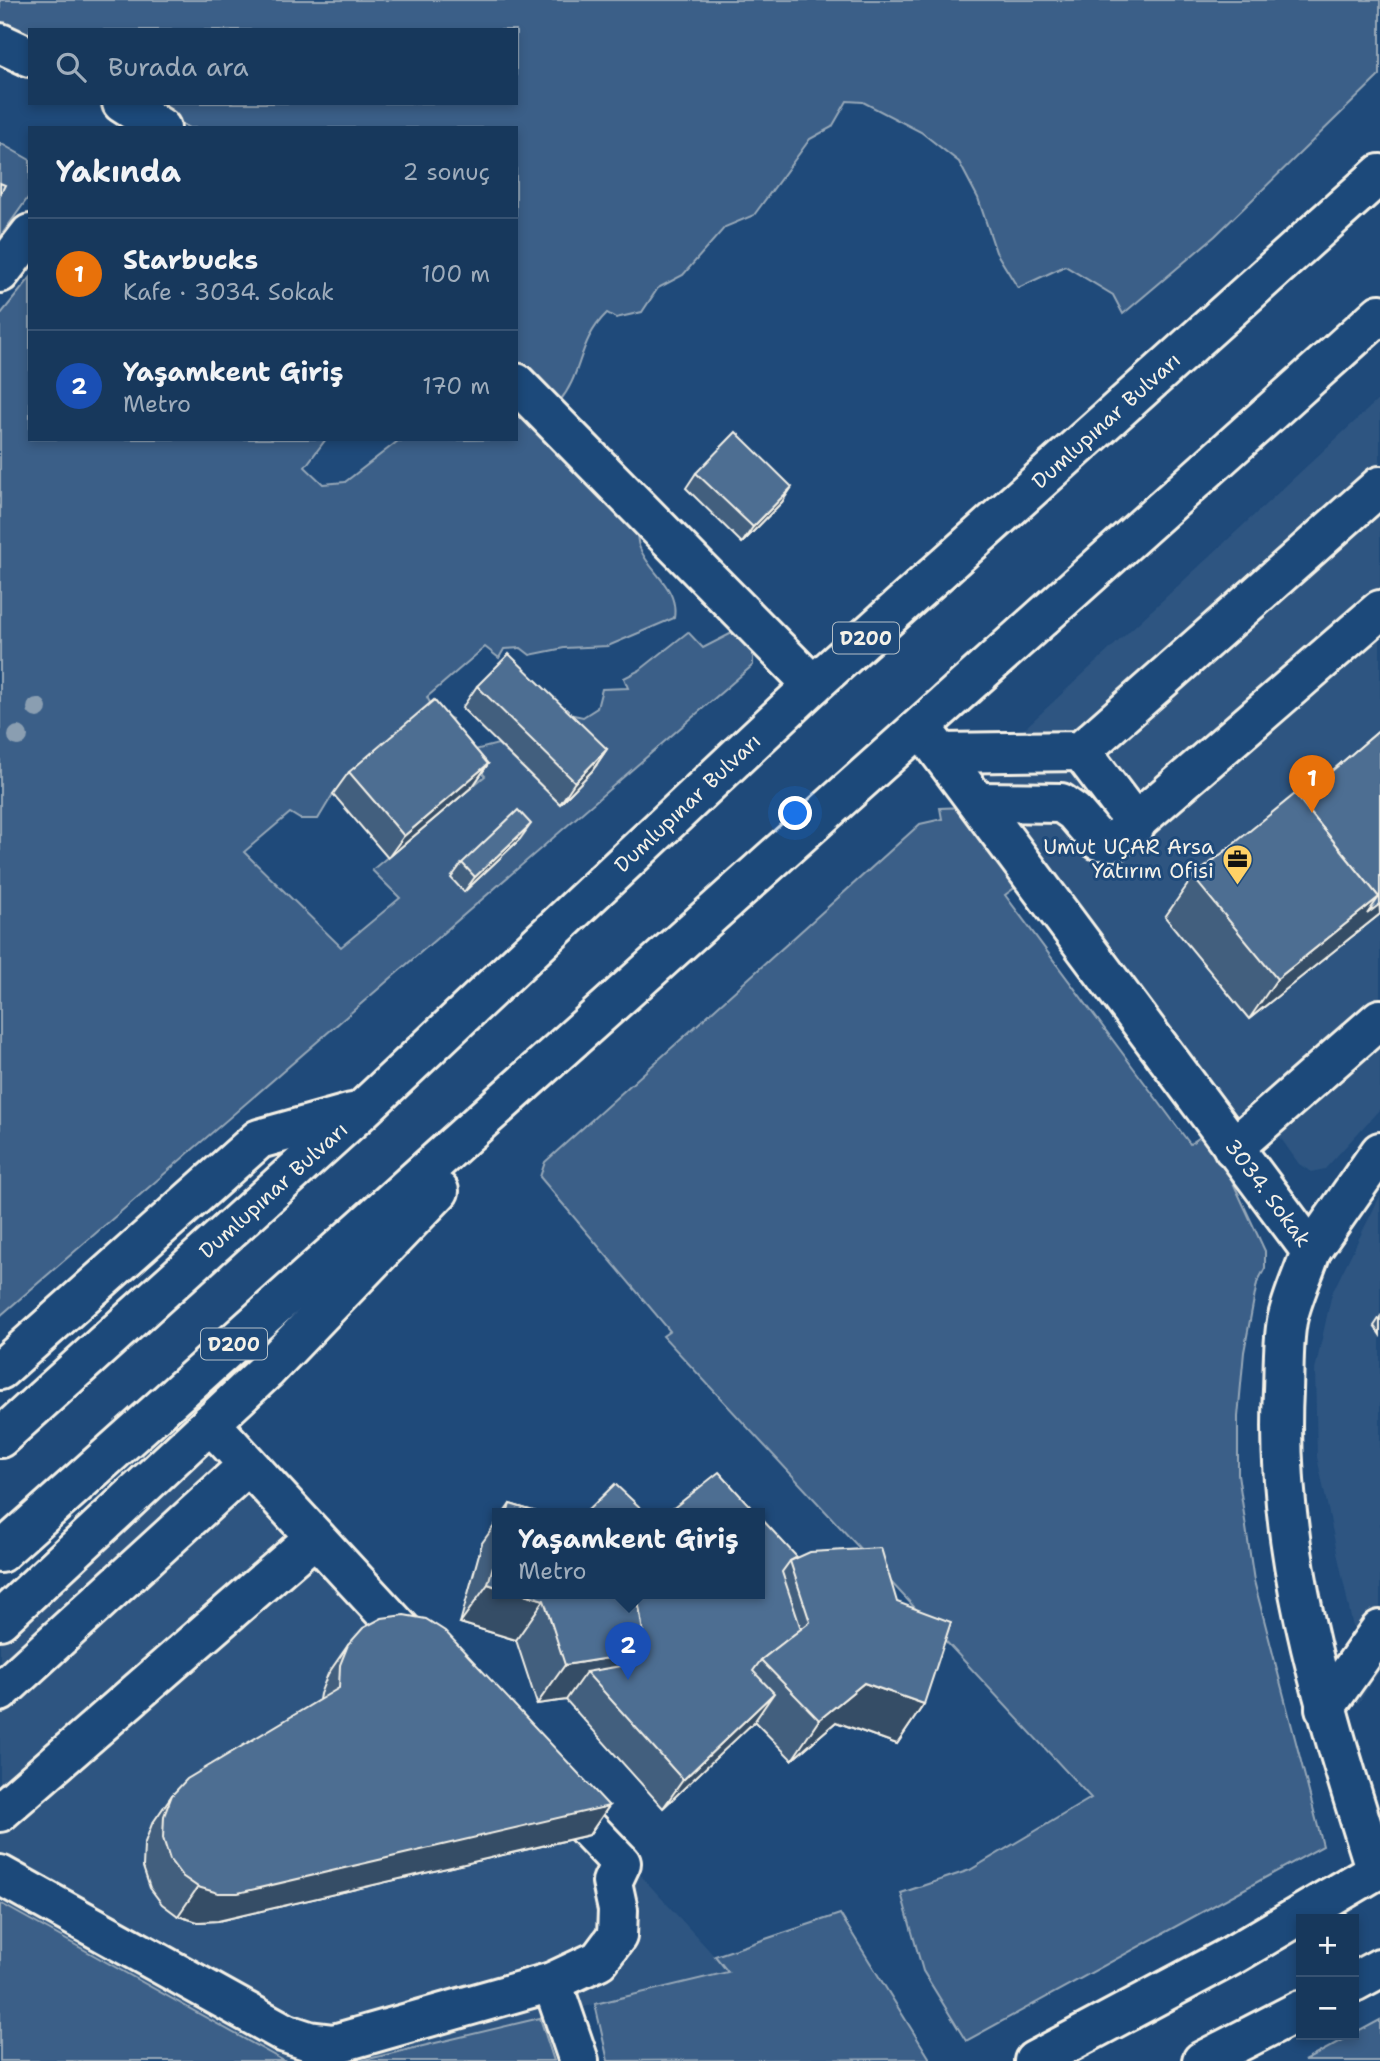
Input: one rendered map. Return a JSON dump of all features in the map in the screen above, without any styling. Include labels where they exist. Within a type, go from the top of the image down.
[{"type":"main road","points":[[0,43],[28,56]]},
{"type":"main road","points":[[121,112],[156,126]]},
{"type":"main road","name":"Dumlupınar Bulvarı","points":[[0,1438],[361,1111],[813,685],[1380,174]]},
{"type":"main road","points":[[0,273],[28,237]]},
{"type":"main road","name":"D200","points":[[0,1553],[468,1135],[931,740],[1380,314]]},
{"type":"main road","points":[[518,385],[813,685]]},
{"type":"main road","points":[[931,740],[1081,751],[1380,486]]},
{"type":"main road","points":[[978,802],[1061,803],[1074,812],[1092,834],[1106,841],[1120,837],[1380,610]]},
{"type":"main road","name":"3034. Sokak","points":[[931,740],[1311,1251],[1287,1320],[1281,1416],[1290,1540],[1306,1630],[1325,1708],[1378,1870]]},
{"type":"main road","points":[[1081,751],[1136,824]]},
{"type":"main road","points":[[1233,1148],[1380,1019]]},
{"type":"main road","points":[[0,1370],[259,1139],[361,1111]]},
{"type":"main road","points":[[0,1620],[314,1324],[442,1188],[468,1135]]},
{"type":"main road","points":[[1311,1251],[1380,1152]]},
{"type":"main road","points":[[210,1423],[449,1681]]},
{"type":"main road","points":[[0,1692],[248,1465]]},
{"type":"main road","points":[[0,1812],[314,1538]]},
{"type":"main road","points":[[1325,1708],[1380,1630]]},
{"type":"main road","points":[[0,1875],[285,2033],[309,2041],[334,2044],[345,2042],[552,1982],[599,1961],[617,1936],[618,1910],[612,1882],[621,1863],[535,1772]]},
{"type":"main road","points":[[1034,2061],[1231,1956],[1378,1870]]},
{"type":"main road","points":[[1359,1979],[1380,1968]]},
{"type":"main road","points":[[552,1982],[579,2061]]},
{"type":"main road","points":[[1202,2061],[1296,2013]]},
{"type":"shaded area","points":[[0,0],[1380,0],[1380,75],[1215,236],[1123,314],[1113,295],[1065,266],[1018,288],[996,252],[978,198],[959,162],[921,132],[863,102],[847,101],[832,127],[810,139],[754,215],[725,227],[683,275],[658,288],[642,312],[616,318],[607,313],[590,335],[567,391],[559,402],[518,364],[518,126],[186,126],[154,105],[518,105],[518,28],[28,28],[28,39],[0,25]]},
{"type":"shaded area","points":[[0,143],[28,159],[28,198],[0,237]]},
{"type":"shaded area","points":[[28,280],[28,441],[324,441],[305,467],[323,484],[345,482],[398,441],[518,441],[518,403],[636,524],[638,544],[672,597],[674,618],[608,646],[564,648],[530,655],[521,648],[504,649],[499,658],[485,647],[427,697],[434,710],[452,719],[437,744],[333,794],[318,819],[300,819],[290,813],[244,852],[341,947],[400,898],[372,870],[485,776],[463,753],[498,744],[560,804],[597,765],[515,678],[564,713],[583,717],[597,708],[602,689],[628,688],[624,678],[640,670],[688,632],[703,648],[730,634],[738,634],[753,652],[753,665],[0,1316],[0,315]]},
{"type":"shaded area","points":[[1380,398],[1380,1109],[1325,1169],[1311,1172],[1299,1164],[1265,1116],[1215,1143],[966,807],[1023,730]]},
{"type":"shaded area","points":[[966,807],[1024,881],[1005,895],[1190,1144],[1209,1131],[1265,1251],[1265,1268],[1257,1283],[1244,1352],[1238,1417],[1238,1474],[1254,1581],[1323,1846],[966,2041],[923,1971],[901,1893],[970,1870],[1091,1798],[663,1336],[670,1331],[540,1177],[545,1162],[920,824],[942,819],[940,808]]},
{"type":"shaded area","points":[[1380,1196],[1380,1670],[1358,1704],[1343,1653],[1355,1637],[1317,1457],[1315,1370],[1332,1293]]},
{"type":"shaded area","points":[[231,1428],[729,1972],[360,2061],[284,2061],[0,1903],[0,1634]]},
{"type":"shaded area","points":[[0,1903],[284,2061],[0,2061]]},
{"type":"shaded area","points":[[840,1914],[930,2059],[608,2061],[595,2004],[728,1972],[715,1956]]},
{"type":"shaded area","points":[[540,2018],[554,2061],[360,2061]]},
{"type":"shaded area","points":[[1380,2020],[1380,2061],[1304,2061],[1343,2040],[1359,2040],[1359,2031]]},
{"type":"building","points":[[736,432],[792,487],[753,527],[696,473]]},
{"type":"building","points":[[509,654],[607,749],[575,782],[477,686]]},
{"type":"building","points":[[434,700],[488,764],[404,836],[349,772]]},
{"type":"building","points":[[1380,730],[1380,904],[1367,914],[1379,897],[1299,799]]},
{"type":"building","points":[[1295,794],[1379,897],[1277,979],[1193,877]]},
{"type":"building","points":[[518,810],[531,824],[475,877],[462,863]]},
{"type":"building","points":[[719,1472],[752,1508],[674,1508]]},
{"type":"building","points":[[615,1484],[641,1508],[590,1508]]},
{"type":"building","points":[[765,1522],[797,1557],[790,1561],[782,1572],[801,1629],[761,1660],[753,1671],[774,1693],[683,1780],[586,1672],[638,1663],[646,1652],[638,1599],[765,1599]]},
{"type":"building","points":[[881,1548],[897,1602],[951,1622],[924,1704],[864,1683],[819,1720],[761,1660],[810,1622],[790,1561],[810,1552]]},
{"type":"building","points":[[492,1570],[492,1585],[488,1584]]},
{"type":"building","points":[[541,1599],[638,1599],[646,1652],[565,1665],[544,1600]]},
{"type":"building","points":[[404,1615],[426,1619],[445,1631],[609,1806],[238,1893],[218,1893],[198,1887],[182,1876],[170,1860],[163,1838],[164,1816],[172,1795],[187,1779],[339,1688],[340,1665],[348,1645],[363,1628],[382,1618]]},
{"type":"place","name":"Starbucks","points":[[1312,813]]},
{"type":"place","name":"Umut UÇAR Arsa Yatırım Ofisi","points":[[1237,886]]},
{"type":"place","name":"Yaşamkent Giriş","points":[[628,1680]]}]
